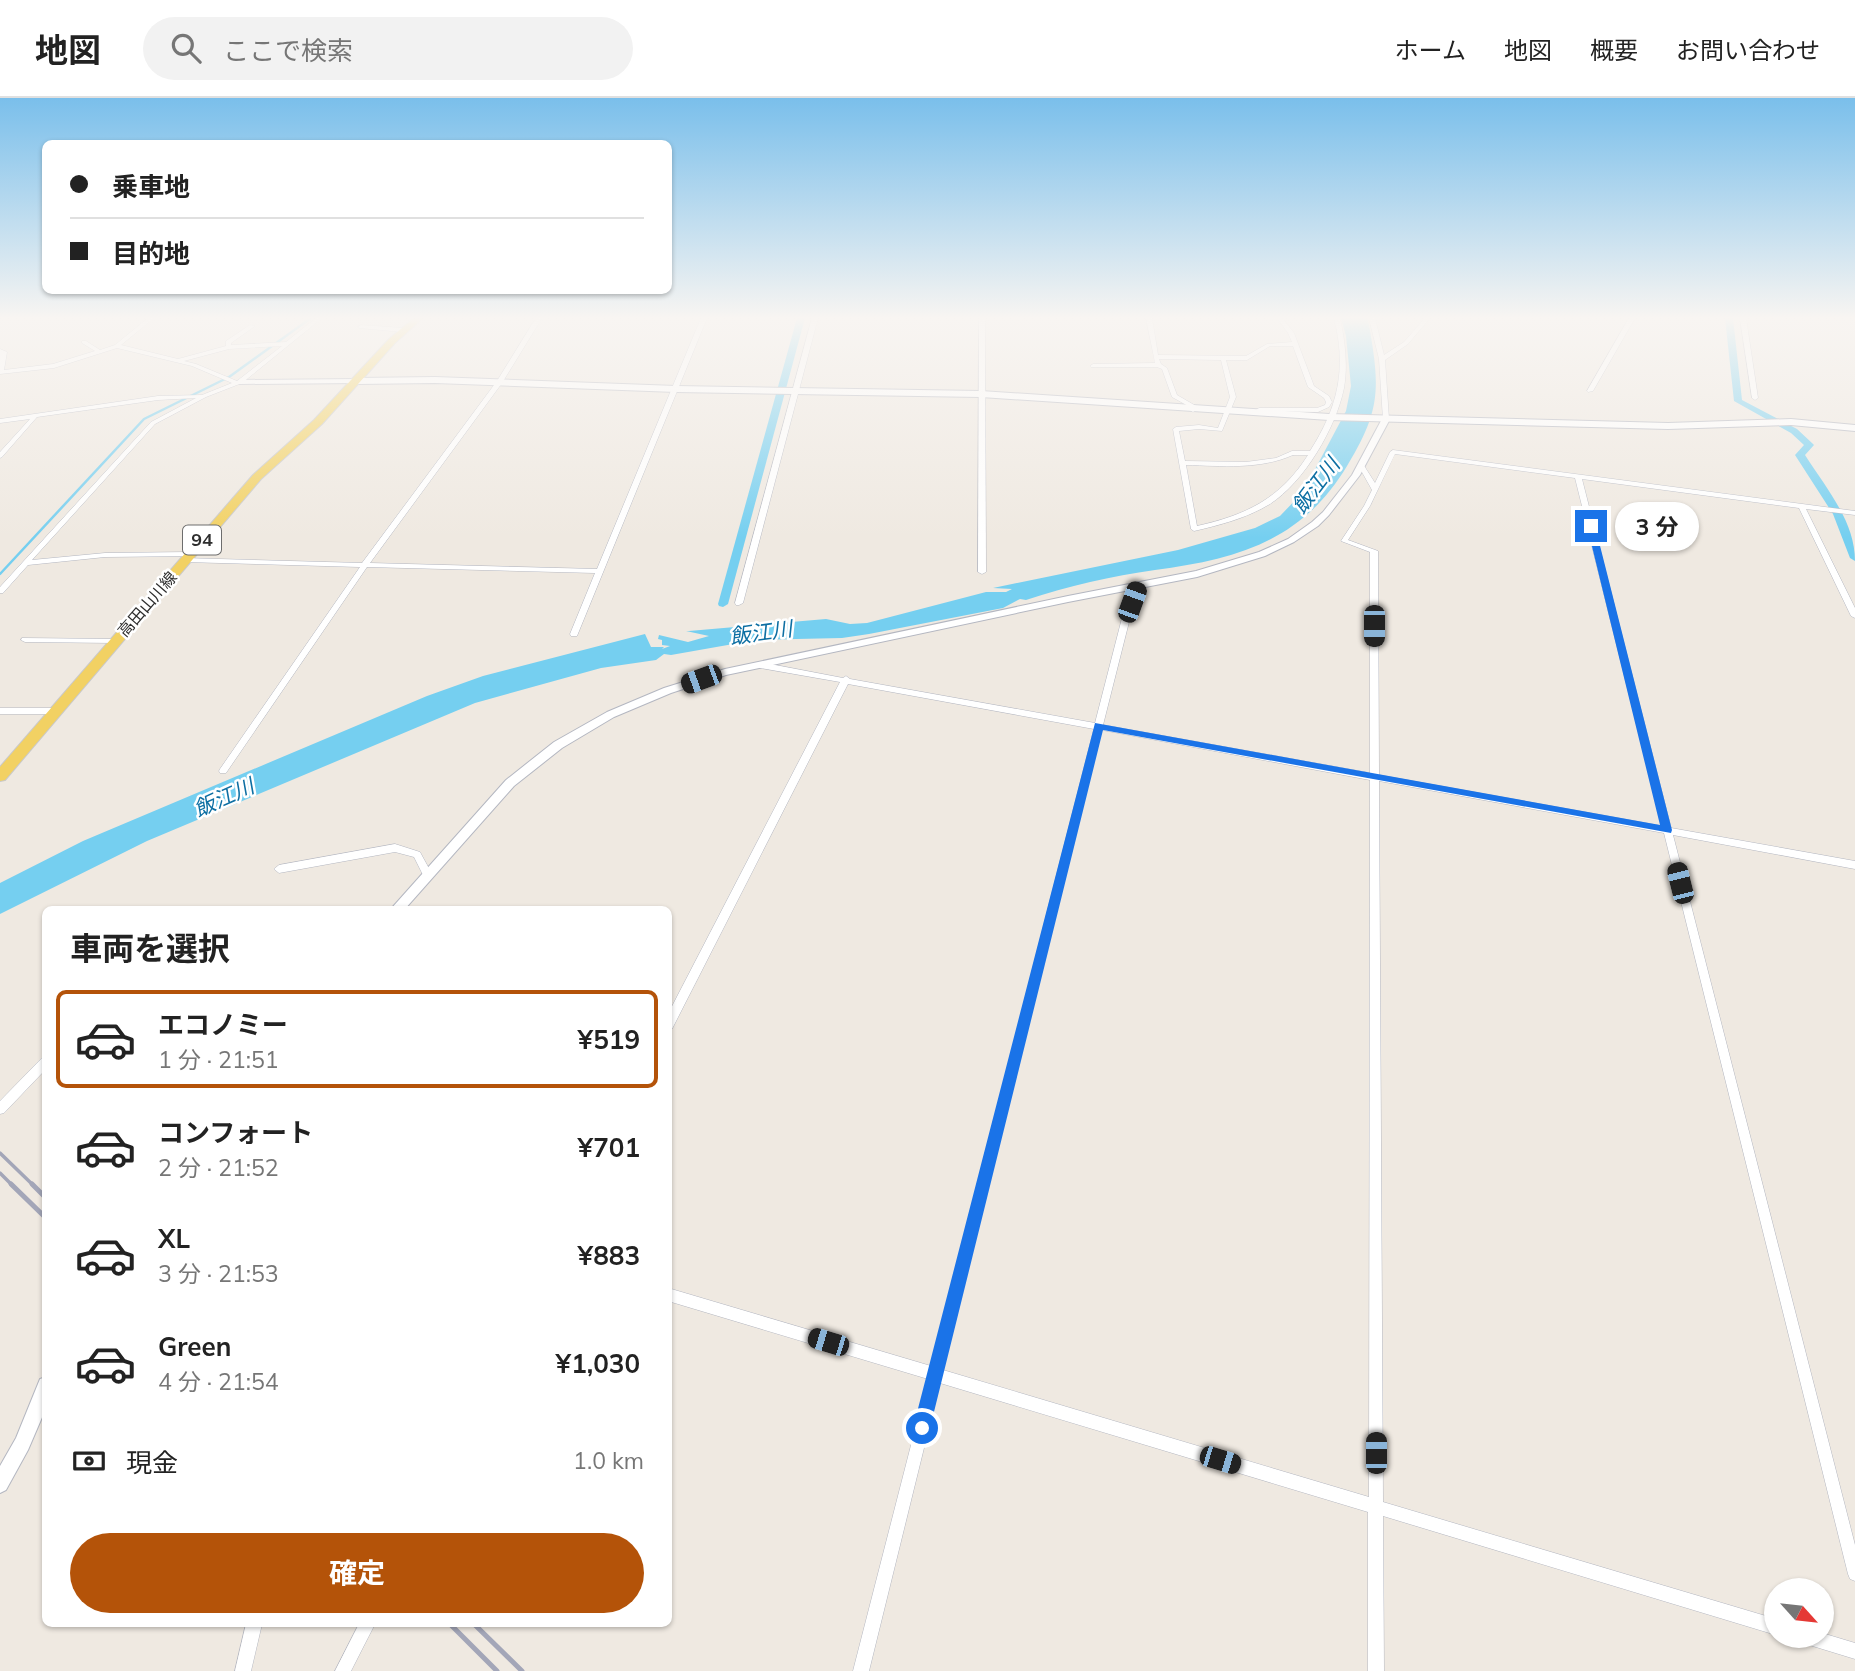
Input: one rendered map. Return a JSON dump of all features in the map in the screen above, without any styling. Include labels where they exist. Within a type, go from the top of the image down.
[{"type":"main road","name":"高田山川線","points":[[0,776],[257,477],[347,391]]},
{"type":"main road","points":[[819,391],[981,394],[1193,410],[1384,419],[1668,426],[1791,422],[1855,428]]},
{"type":"street","points":[[0,591],[10,575],[25,563],[146,429],[163,417],[215,391]]},
{"type":"street","points":[[223,771],[365,564],[493,391]]},
{"type":"street","points":[[574,634],[675,391]]},
{"type":"street","points":[[739,604],[794,391]]},
{"type":"street","points":[[1172,391],[1174,396],[1193,405],[1193,410]]},
{"type":"street","points":[[1232,391],[1233,397],[1220,430],[1199,427],[1176,429],[1195,529],[1229,521],[1272,499],[1297,475],[1312,453],[1340,391]]},
{"type":"street","points":[[1226,410],[1304,411],[1327,406],[1327,397],[1318,391]]},
{"type":"street","points":[[399,906],[530,764],[592,724],[675,688],[725,672],[1219,568],[1299,535],[1329,510],[1361,465],[1384,419],[1383,391]]},
{"type":"street","points":[[1754,391],[1755,398]]},
{"type":"street","points":[[981,394],[982,572]]},
{"type":"street","points":[[0,421],[158,398],[204,396]]},
{"type":"street","points":[[0,456],[35,416]]},
{"type":"street","points":[[1376,1671],[1374,551],[1344,541],[1375,490],[1393,452],[1855,513]]},
{"type":"street","points":[[1182,463],[1246,464],[1278,460],[1292,453],[1312,453]]},
{"type":"street","points":[[1361,465],[1375,490]]},
{"type":"street","points":[[1578,476],[1855,1574]]},
{"type":"street","points":[[1801,505],[1855,616]]},
{"type":"street","points":[[25,563],[105,555],[600,571]]},
{"type":"street","points":[[861,1671],[1126,618],[1138,586]]},
{"type":"street","points":[[25,640],[116,641]]},
{"type":"street","points":[[761,665],[1855,865]]},
{"type":"street","points":[[672,1018],[846,679]]},
{"type":"street","points":[[0,711],[56,711]]},
{"type":"street","points":[[279,869],[395,848],[416,855],[427,874]]},
{"type":"street","points":[[0,1110],[42,1065]]},
{"type":"street","points":[[672,1295],[1764,1623]]},
{"type":"street","points":[[0,1484],[22,1444],[42,1395]]},
{"type":"street","points":[[243,1671],[253,1627]]},
{"type":"street","points":[[343,1671],[365,1627]]},
{"type":"street","points":[[1834,1645],[1855,1651]]},
{"type":"water","name":"飯江川","points":[[1350,391],[1375,391],[1366,429],[1347,466],[1329,492],[1310,512],[1288,529],[1240,552],[1213,560],[1106,578],[1026,600],[1020,599],[1003,608],[869,634],[842,638],[756,640],[664,654],[656,660],[601,668],[475,703],[147,841],[0,914],[0,883],[83,841],[427,696],[483,676],[645,634],[651,647],[664,647],[662,649],[670,646],[662,645],[662,640],[658,639],[659,635],[688,642],[709,636],[686,631],[826,619],[850,624],[867,623],[986,592],[1006,592],[1012,589],[993,588],[1178,550],[1255,528],[1280,516],[1303,492],[1346,411]]},
{"type":"waterway","points":[[0,574],[144,419],[200,391]]},
{"type":"waterway","points":[[723,604],[781,391]]},
{"type":"waterway","points":[[1737,391],[1738,401],[1794,431],[1809,445],[1800,455],[1838,514],[1855,558]]},
{"type":"railway","points":[[0,1153],[34,1186]]},
{"type":"railway","points":[[0,1173],[11,1184]]},
{"type":"railway","points":[[11,1184],[42,1214]]},
{"type":"railway","points":[[34,1186],[42,1194]]},
{"type":"railway","points":[[453,1627],[497,1671]]},
{"type":"railway","points":[[477,1627],[522,1671]]},
{"type":"route","points":[[922,1428],[1099,726],[1667,830],[1591,526]]}]
